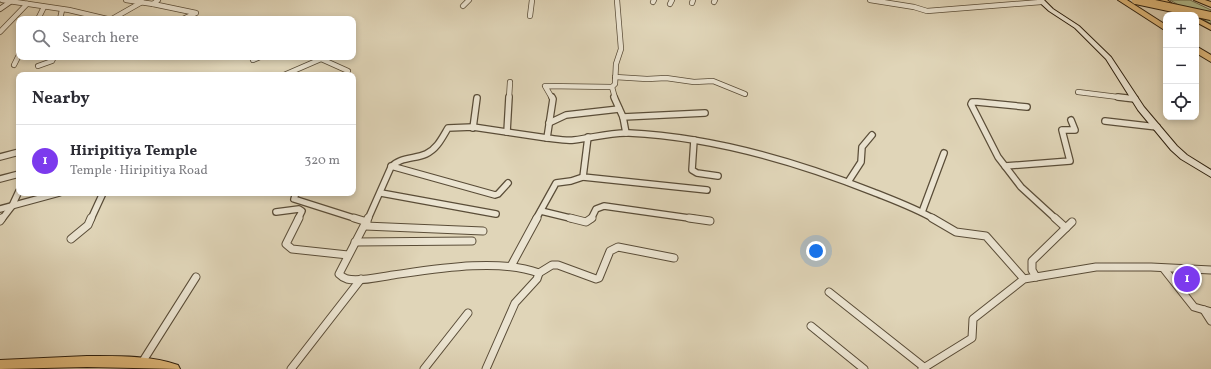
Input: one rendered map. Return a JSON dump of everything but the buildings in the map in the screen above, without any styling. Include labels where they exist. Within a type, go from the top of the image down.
[{"type":"highway","points":[[1121,0],[1163,27]]},
{"type":"highway","points":[[1135,0],[1211,14]]},
{"type":"highway","points":[[1135,0],[1163,19]]},
{"type":"highway","points":[[1148,0],[1211,14]]},
{"type":"highway","points":[[1162,0],[1180,12]]},
{"type":"highway","points":[[1167,0],[1185,12]]},
{"type":"highway","points":[[1198,0],[1211,5]]},
{"type":"highway","points":[[1199,23],[1211,30]]},
{"type":"highway","points":[[1199,43],[1211,51]]},
{"type":"highway","points":[[1199,51],[1211,59]]},
{"type":"main road","points":[[0,366],[86,361],[144,364],[173,369]]},
{"type":"street","points":[[2,0],[92,16]]},
{"type":"street","points":[[126,0],[196,12],[189,16]]},
{"type":"street","points":[[152,4],[158,0]]},
{"type":"street","points":[[463,6],[469,0]]},
{"type":"street","points":[[530,16],[532,0]]},
{"type":"street","points":[[617,0],[621,49],[616,64],[616,77],[615,84],[612,87],[612,92],[618,109],[623,117],[626,133]]},
{"type":"street","points":[[870,0],[914,7],[927,11],[1040,1],[1077,27],[1109,58],[1140,108],[1174,148],[1184,157],[1211,174]]},
{"type":"street","points":[[0,9],[10,2]]},
{"type":"street","points":[[117,16],[142,2]]},
{"type":"street","points":[[0,32],[27,4]]},
{"type":"street","points":[[40,16],[44,7]]},
{"type":"street","points":[[61,16],[62,10]]},
{"type":"street","points":[[14,65],[17,60]]},
{"type":"street","points":[[38,66],[52,60]]},
{"type":"street","points":[[290,72],[316,60]]},
{"type":"street","points":[[324,60],[348,71],[347,72]]},
{"type":"street","points":[[616,77],[647,79],[666,78],[694,82],[713,81],[745,94]]},
{"type":"street","points":[[507,132],[510,82]]},
{"type":"street","points":[[547,138],[553,99],[545,86],[612,87]]},
{"type":"street","points":[[1078,92],[1134,99]]},
{"type":"street","points":[[473,128],[477,98]]},
{"type":"street","points":[[1027,107],[972,102],[971,104],[998,157],[1021,187],[1066,228]]},
{"type":"street","points":[[549,123],[566,115],[618,109]]},
{"type":"street","points":[[623,117],[705,113]]},
{"type":"street","points":[[1005,166],[1070,162],[1062,130],[1075,130],[1071,120]]},
{"type":"street","points":[[1105,121],[1157,127]]},
{"type":"street","points":[[539,273],[534,270],[511,266],[459,268],[361,279],[346,279],[339,274],[348,254],[366,224],[381,193],[391,166],[397,162],[423,156],[431,152],[448,128],[457,126],[507,132],[534,138],[572,140],[626,133],[674,136],[780,160],[848,182],[922,212],[956,232],[986,236],[1024,279]]},
{"type":"street","points":[[848,182],[861,162],[862,146],[872,135]]},
{"type":"street","points":[[583,177],[588,137]]},
{"type":"street","points":[[694,140],[692,170],[697,173],[718,176]]},
{"type":"street","points":[[0,157],[16,153]]},
{"type":"street","points":[[922,212],[944,153]]},
{"type":"street","points":[[391,166],[494,195],[498,194],[508,184]]},
{"type":"street","points":[[0,179],[16,175]]},
{"type":"street","points":[[511,266],[556,183],[583,177],[707,190]]},
{"type":"street","points":[[381,193],[496,214]]},
{"type":"street","points":[[0,221],[12,206],[17,196]]},
{"type":"street","points":[[0,209],[48,196]]},
{"type":"street","points":[[71,239],[88,226],[102,196]]},
{"type":"street","points":[[295,196],[294,199],[366,224],[483,231]]},
{"type":"street","points":[[541,212],[586,222],[591,220],[596,209],[604,206],[710,221]]},
{"type":"street","points":[[276,212],[302,211],[286,244],[292,249],[348,254]]},
{"type":"street","points":[[1036,277],[1032,270],[1032,261],[1072,222]]},
{"type":"street","points":[[355,242],[472,241]]},
{"type":"street","points":[[486,369],[515,303],[537,279],[539,273],[552,265],[558,265],[596,279],[599,278],[610,251],[618,248],[674,258]]},
{"type":"street","points":[[829,292],[924,368],[972,338],[973,319],[1024,279],[1096,267],[1151,267],[1164,269],[1211,270]]},
{"type":"street","points":[[1164,269],[1194,307],[1208,311],[1211,321]]},
{"type":"street","points":[[292,369],[361,279]]},
{"type":"street","points":[[144,364],[196,280]]},
{"type":"street","points":[[424,369],[468,312]]},
{"type":"street","points":[[811,326],[864,369]]},
{"type":"green space","points":[[1170,0],[1190,0],[1211,10],[1211,24],[1199,17],[1199,12],[1190,12]]},
{"type":"place","name":"Hiripitiya Temple","points":[[1187,279]]}]
